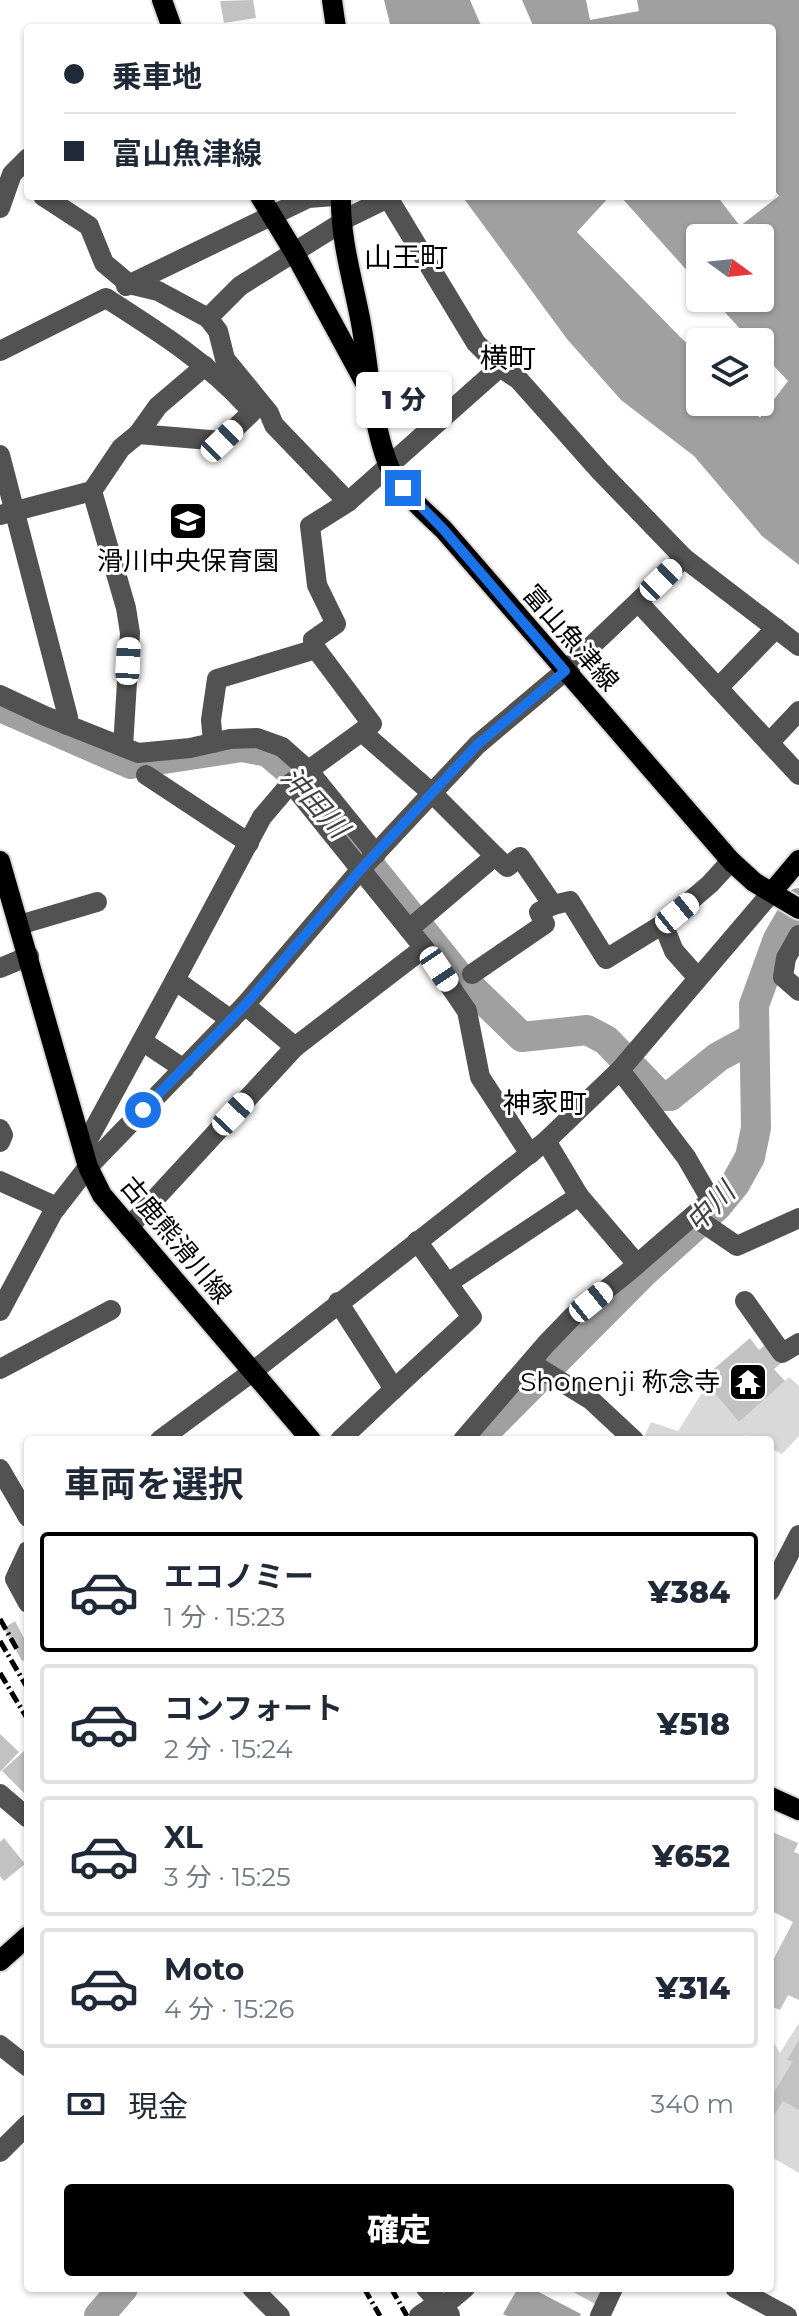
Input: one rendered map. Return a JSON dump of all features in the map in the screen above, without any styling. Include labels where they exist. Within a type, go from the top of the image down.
[{"type":"main road","points":[[162,0],[171,24]]},
{"type":"main road","points":[[332,0],[335,24]]},
{"type":"main road","name":"富山魚津線","points":[[262,200],[371,394]]},
{"type":"main road","name":"富山魚津線","points":[[341,200],[341,222],[371,394],[388,465],[403,488],[444,530],[731,861],[754,882],[799,909]]},
{"type":"main road","points":[[772,892],[799,860]]},
{"type":"main road","name":"古鹿熊滑川線","points":[[0,861],[85,1158],[102,1195],[302,1436]]},
{"type":"main road","points":[[774,1799],[799,1810]]},
{"type":"main road","points":[[0,1961],[24,1940]]},
{"type":"street","points":[[0,208],[13,176]]},
{"type":"street","points":[[49,200],[89,226],[104,263],[129,284],[158,291],[208,318],[218,331],[225,359],[257,408]]},
{"type":"street","points":[[0,351],[129,284],[304,200]]},
{"type":"street","points":[[208,318],[240,286],[381,200]]},
{"type":"street","points":[[389,200],[476,343],[500,367],[519,380],[600,471],[684,558],[799,646]]},
{"type":"street","points":[[106,298],[205,366],[257,408],[348,502]]},
{"type":"street","points":[[8,513],[92,491],[121,448],[138,434],[158,406],[205,366]]},
{"type":"street","points":[[0,1311],[85,1158],[142,1041],[262,817],[291,783],[372,724],[316,649],[313,640],[336,624],[317,585],[310,526],[348,502],[500,367]]},
{"type":"street","points":[[138,434],[222,441],[257,408]]},
{"type":"street","points":[[0,455],[8,513],[68,717],[67,725]]},
{"type":"street","points":[[92,491],[126,608],[130,633],[123,747]]},
{"type":"street","points":[[85,1158],[184,1069],[238,1013],[369,861],[477,745],[565,671],[684,558]]},
{"type":"street","points":[[638,602],[799,775]]},
{"type":"street","points":[[718,688],[776,628]]},
{"type":"street","points":[[213,743],[211,720],[217,679],[316,649]]},
{"type":"street","points":[[0,695],[138,753],[257,738],[282,747],[308,770],[369,861],[409,929],[467,1011],[480,1077],[637,1264]]},
{"type":"street","points":[[769,743],[799,711]]},
{"type":"street","points":[[363,733],[433,794],[507,867],[520,857],[553,905]]},
{"type":"street","points":[[146,775],[249,843]]},
{"type":"street","points":[[291,783],[369,861]]},
{"type":"street","points":[[409,929],[495,856]]},
{"type":"street","points":[[472,974],[545,924],[539,912],[570,901],[606,959],[663,924],[710,884],[731,861]]},
{"type":"street","points":[[165,1436],[538,1148],[620,1070],[772,892]]},
{"type":"street","points":[[19,925],[97,902]]},
{"type":"street","points":[[663,924],[674,951],[698,978]]},
{"type":"street","points":[[799,935],[786,958],[783,977],[799,991]]},
{"type":"street","points":[[129,1227],[295,1047],[424,948]]},
{"type":"street","points":[[0,968],[29,956]]},
{"type":"street","points":[[175,980],[295,1047]]},
{"type":"street","points":[[142,1041],[184,1069]]},
{"type":"street","points":[[467,1436],[573,1316],[711,1200],[686,1157],[620,1070]]},
{"type":"street","points":[[0,1129],[3,1135],[0,1142]]},
{"type":"street","points":[[0,1181],[57,1207]]},
{"type":"street","points":[[448,1283],[579,1196]]},
{"type":"street","points":[[693,1216],[737,1246],[799,1218]]},
{"type":"street","points":[[344,1436],[472,1317],[417,1241]]},
{"type":"street","points":[[0,1280],[26,1266]]},
{"type":"street","points":[[745,1301],[782,1353],[799,1343]]},
{"type":"street","points":[[338,1302],[394,1389]]},
{"type":"street","points":[[0,1369],[111,1310]]},
{"type":"street","points":[[531,1363],[591,1400],[630,1436]]},
{"type":"street","points":[[0,1469],[24,1510]]},
{"type":"street","points":[[774,1583],[799,1536]]},
{"type":"street","points":[[24,1560],[15,1579],[24,1596]]},
{"type":"street","points":[[0,1794],[24,1815]]},
{"type":"street","points":[[0,2045],[24,2064]]},
{"type":"street","points":[[0,2152],[24,2128]]},
{"type":"street","points":[[256,2292],[280,2316]]},
{"type":"street","points":[[429,2292],[446,2312]]},
{"type":"street","points":[[446,2312],[462,2292]]},
{"type":"street","points":[[600,2316],[611,2292]]},
{"type":"street","points":[[742,2292],[787,2316]]},
{"type":"street","points":[[419,2316],[429,2309],[446,2312]]},
{"type":"shaded area","points":[[384,0],[799,0],[799,565],[762,536],[694,456],[621,400],[567,339],[465,200],[776,200],[776,24],[390,24]]},
{"type":"shaded area","points":[[789,1377],[799,1386],[799,1436],[782,1454],[774,1450],[774,1436],[644,1436],[651,1422],[678,1431],[707,1385],[739,1422]]},
{"type":"shaded area","points":[[799,2023],[799,2173],[774,2158],[774,2043],[780,2053]]},
{"type":"shaded area","points":[[516,2292],[539,2292],[581,2314],[507,2316],[503,2314]]},
{"type":"pier","points":[[470,0],[522,0],[532,24],[480,24]]},
{"type":"pier","points":[[586,0],[637,0],[639,11],[590,20]]},
{"type":"pier","points":[[606,200],[624,200],[686,269],[686,312],[725,312],[739,328],[686,328],[686,343],[577,232]]},
{"type":"pier","points":[[720,200],[774,200],[738,224]]},
{"type":"pier","points":[[774,366],[788,381],[774,400]]},
{"type":"building","points":[[253,0],[256,18],[224,23],[220,1]]},
{"type":"building","points":[[750,1338],[759,1350],[765,1345],[781,1363],[774,1369],[785,1381],[739,1422],[702,1379]]},
{"type":"building","points":[[15,1621],[24,1638],[24,1660],[22,1661],[4,1628]]},
{"type":"building","points":[[0,1734],[19,1752],[0,1772]]},
{"type":"building","points":[[24,1751],[24,1793],[2,1771]]},
{"type":"building","points":[[774,1833],[798,1843],[794,1852],[799,1854],[799,2000],[788,1995],[780,2010],[774,2008],[774,1958],[793,1922],[774,1912]]},
{"type":"building","points":[[4,1838],[24,1863],[4,1881],[0,1876],[0,1842]]},
{"type":"building","points":[[799,2040],[799,2110],[783,2101],[774,2116],[774,2092],[793,2061],[787,2060]]},
{"type":"building","points":[[573,2292],[601,2292],[595,2304]]},
{"type":"waterway","name":"沖田川","points":[[0,707],[131,764],[242,747],[268,752],[302,781],[456,973],[522,1037],[587,1030],[606,1040],[660,1096],[670,1096],[718,1057],[753,1038]]},
{"type":"waterway","name":"中川","points":[[481,1436],[645,1271],[717,1206],[735,1184],[750,1157],[756,1128],[754,1005],[778,939],[799,903]]},
{"type":"waterway","name":"中川","points":[[99,2316],[120,2292]]},
{"type":"railway","points":[[0,1619],[18,1651]]},
{"type":"railway","points":[[0,1641],[24,1682]]},
{"type":"railway","points":[[0,1673],[24,1713]]},
{"type":"railway","points":[[366,2292],[380,2316]]},
{"type":"railway","points":[[393,2292],[407,2316]]},
{"type":"place","name":"滑川中央保育園","points":[[188,521]]},
{"type":"place","name":"Shonenji 称念寺","points":[[748,1382]]},
{"type":"district","name":"山王町","points":[[406,257]]},
{"type":"district","name":"横町","points":[[508,358]]},
{"type":"district","name":"神家町","points":[[545,1103]]},
{"type":"route","points":[[143,1110],[245,1005],[362,868],[477,745],[565,671],[444,530],[403,488]]}]
